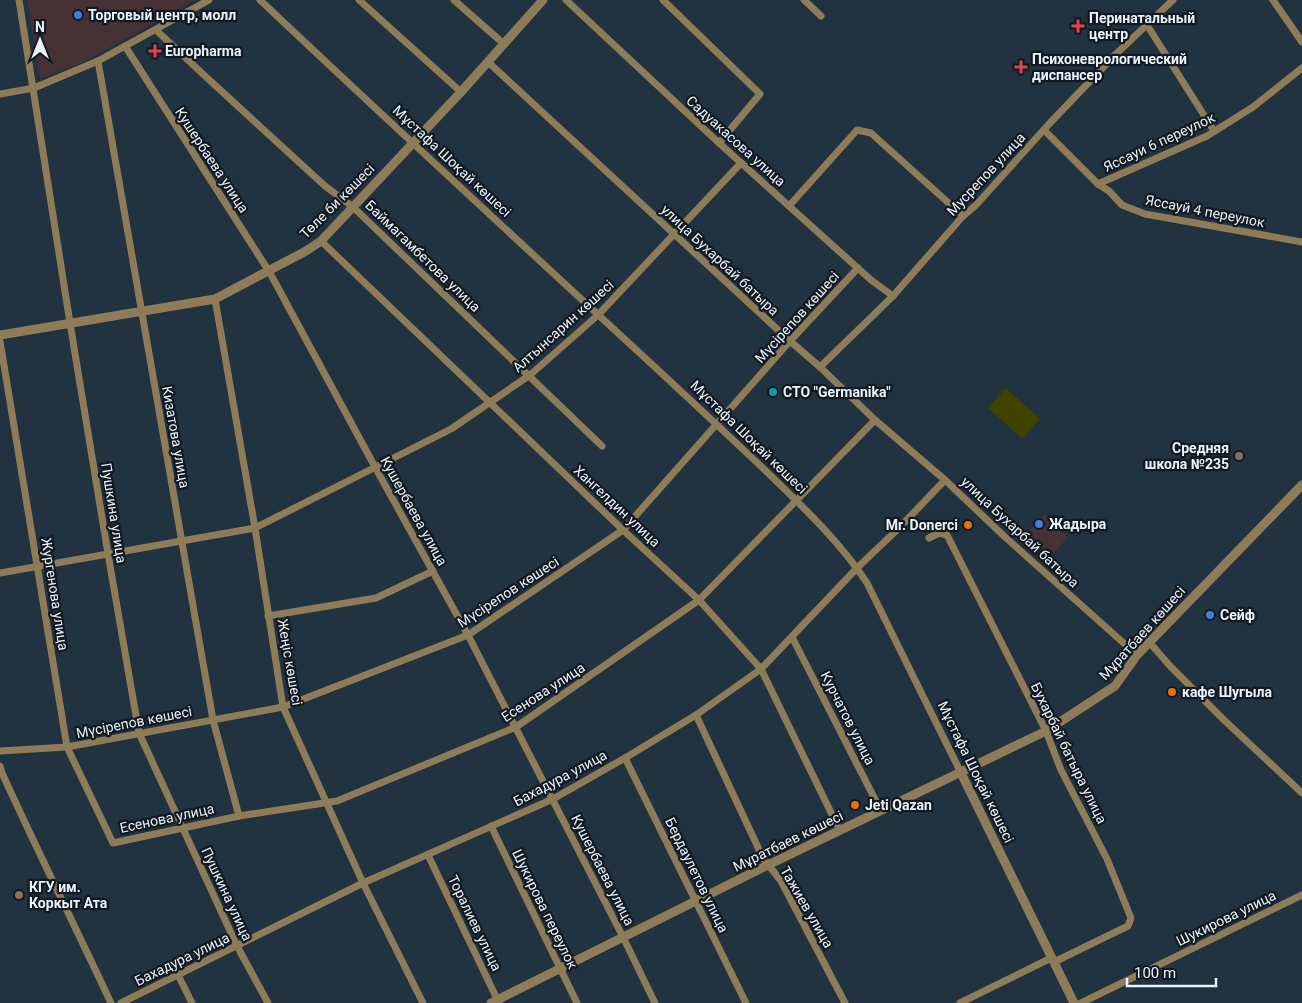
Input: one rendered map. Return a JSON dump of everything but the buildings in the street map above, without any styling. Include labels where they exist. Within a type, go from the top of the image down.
[{"type":"street","name":"Пушкина улица","points":[[19,0],[70,323],[139,734],[236,946],[268,1003]]},
{"type":"street","points":[[0,94],[34,88],[98,61],[209,0]]},
{"type":"street","name":"Мұстафа Шоқай көшесі","points":[[260,0],[412,144],[717,424],[796,500],[858,568],[1074,1003]]},
{"type":"street","points":[[359,0],[461,92]]},
{"type":"street","points":[[454,0],[504,44]]},
{"type":"street","name":"Төле би көшесі","points":[[0,334],[215,299],[306,251],[321,241],[461,92],[543,0]]},
{"type":"street","name":"Садуакасова улица","points":[[566,0],[741,163],[871,280],[893,296]]},
{"type":"street","points":[[663,0],[760,94],[719,143]]},
{"type":"street","points":[[804,0],[821,16]]},
{"type":"street","name":"Мусрепов улица","points":[[820,367],[893,296],[963,216],[976,206],[1116,54],[1173,0]]},
{"type":"street","points":[[1273,0],[1302,42]]},
{"type":"street","points":[[1147,25],[1214,131]]},
{"type":"street","name":"Баймагамбетова улица","points":[[156,30],[325,186],[353,207],[602,446]]},
{"type":"street","name":"Кушербаева улица","points":[[125,46],[269,272],[468,635],[655,1003]]},
{"type":"street","name":"Кизатова улица","points":[[98,61],[213,720],[239,816]]},
{"type":"street","name":"улица Бухарбай батыра","points":[[488,62],[820,367],[875,420],[945,480],[1005,537],[1138,655]]},
{"type":"street","name":"Яссауи 6 переулок","points":[[1098,184],[1206,136],[1253,107],[1302,68]]},
{"type":"street","points":[[789,206],[857,130],[871,133],[963,216]]},
{"type":"street","name":"Яссауй 4 переулок","points":[[1044,130],[1122,205],[1145,214],[1302,242]]},
{"type":"street","name":"Алтынсарин көшесі","points":[[0,573],[254,528],[451,429],[530,376],[598,314],[741,163]]},
{"type":"street","name":"Хангелдин улица","points":[[321,241],[623,530],[700,600],[761,669],[840,832]]},
{"type":"street","name":"Мүсірепов көшесі","points":[[0,751],[67,747],[283,707],[468,635],[623,530],[790,341],[858,268]]},
{"type":"street","name":"Жеңіс көшесі","points":[[215,299],[283,707],[363,883],[423,1003]]},
{"type":"street","name":"Жургенова улица","points":[[0,340],[67,747],[113,842]]},
{"type":"street","name":"Есенова улица","points":[[113,842],[239,816],[336,801],[516,727],[700,600],[875,420]]},
{"type":"street","name":"Бахадура улица","points":[[121,1003],[363,883],[553,799],[696,715],[761,669],[945,480]]},
{"type":"street","name":"Мұратбаев көшесі","points":[[496,1002],[560,968],[768,865],[840,832],[1046,731],[1115,686],[1138,655],[1302,485]]},
{"type":"street","name":"Бухарбай батыра улица","points":[[929,538],[939,533],[946,535],[1046,731],[1061,770],[1107,859],[1131,918],[1128,926],[960,1003]]},
{"type":"street","points":[[268,616],[376,598],[433,571]]},
{"type":"street","name":"Курчатов улица","points":[[792,637],[881,811]]},
{"type":"street","points":[[1150,643],[1170,666],[1224,720],[1302,793]]},
{"type":"street","name":"Тажиев улица","points":[[696,715],[764,858],[781,881],[845,1003]]},
{"type":"street","name":"Бердаулетов улица","points":[[625,758],[746,1003]]},
{"type":"street","points":[[0,766],[36,849],[112,1003]]},
{"type":"street","name":"Шукирова переулок","points":[[491,826],[577,1003]]},
{"type":"street","name":"Торалиев улица","points":[[428,854],[496,1002]]},
{"type":"street","name":"Шукирова улица","points":[[1081,1003],[1302,894]]},
{"type":"street","points":[[178,975],[192,1003]]},
{"type":"shaded area","points":[[27,0],[195,0],[82,63],[40,79]]},
{"type":"shaded area","points":[[1006,388],[1040,419],[1022,439],[988,408]]},
{"type":"shaded area","points":[[1044,514],[1068,537],[1044,563],[1038,558],[1038,554],[1031,547],[1027,548],[1020,541]]},
{"type":"place","name":"Торговый центр, молл","points":[[78,15]]},
{"type":"place","name":"Перинатальный центр","points":[[1078,26]]},
{"type":"place","name":"Europharma","points":[[155,51]]},
{"type":"place","name":"Психоневрологический диспансер","points":[[1021,67]]},
{"type":"place","name":"СТО \"Germanika\"","points":[[773,392]]},
{"type":"place","name":"Средняя школа №235","points":[[1239,456]]},
{"type":"place","name":"Жадыра","points":[[1039,524]]},
{"type":"place","name":"Mr. Donerci","points":[[968,525]]},
{"type":"place","name":"Сейф","points":[[1210,615]]},
{"type":"place","name":"кафе Шугыла","points":[[1172,692]]},
{"type":"place","name":"Jeti Qazan","points":[[855,805]]},
{"type":"place","name":"КГУ им. Коркыт Ата","points":[[19,895]]}]
